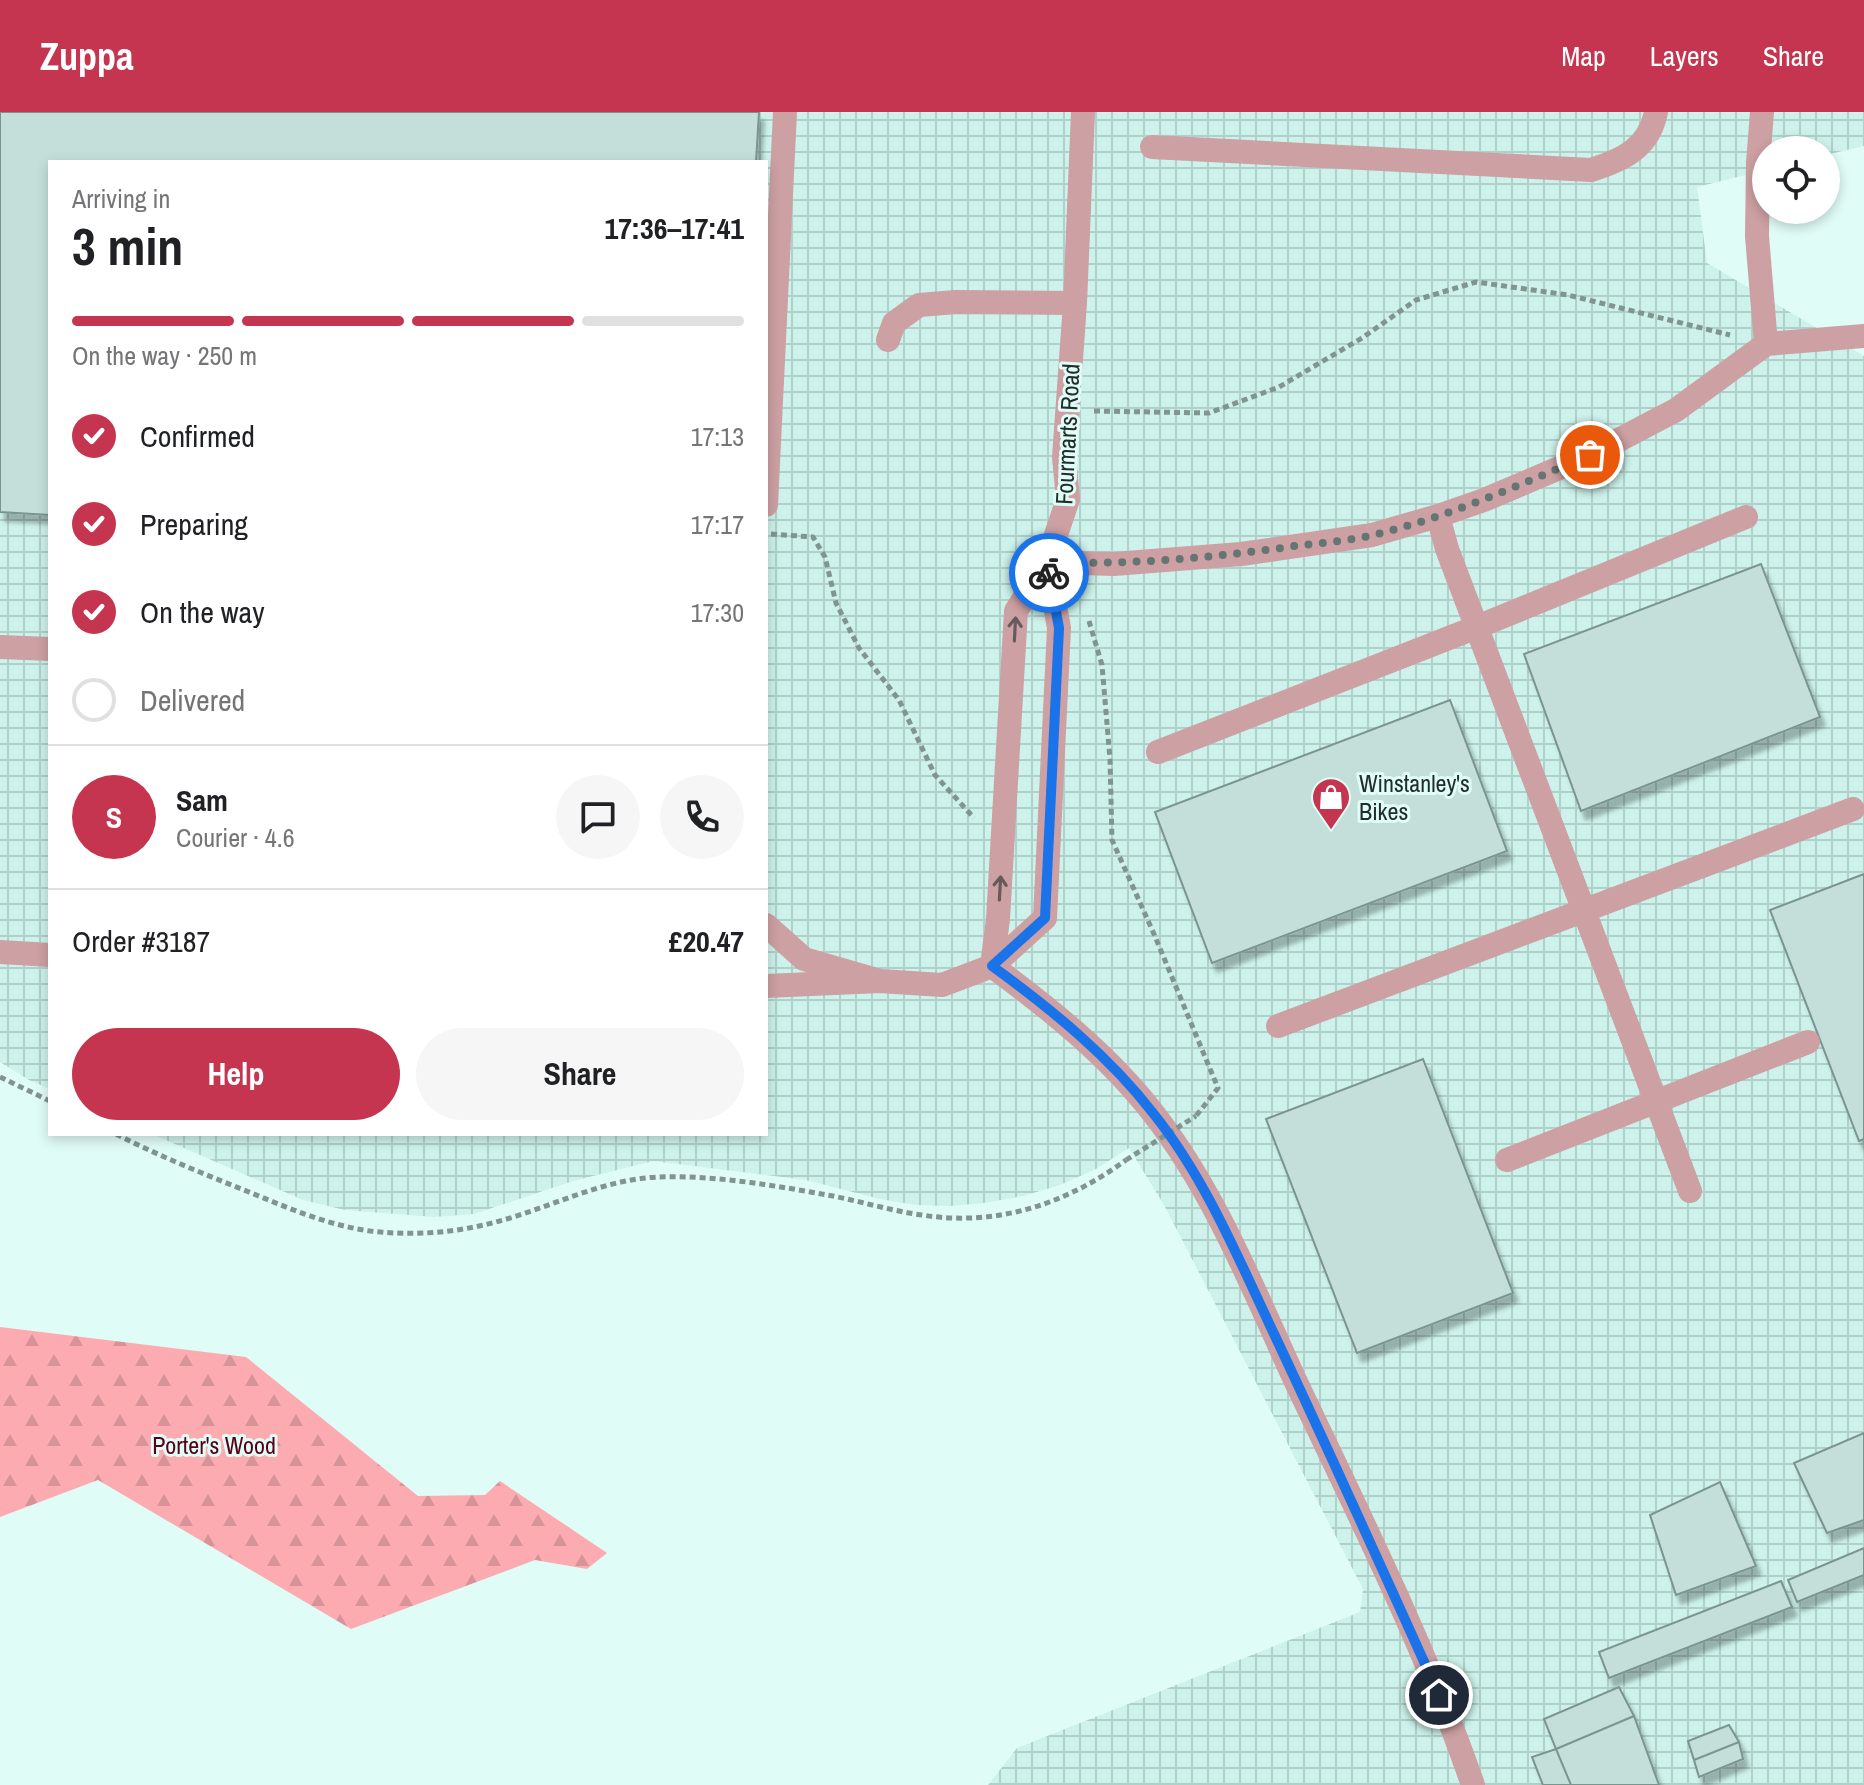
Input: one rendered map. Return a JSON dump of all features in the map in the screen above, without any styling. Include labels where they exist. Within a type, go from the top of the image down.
[{"type":"street","points":[[768,464],[785,112]]},
{"type":"street","name":"Fourmarts Road","points":[[1047,562],[1068,499],[1064,457],[1075,303],[1083,112]]},
{"type":"street","points":[[1152,147],[1591,170],[1619,161],[1642,146],[1656,112]]},
{"type":"street","points":[[1762,112],[1757,236],[1766,344]]},
{"type":"street","points":[[888,340],[894,323],[919,305],[956,302],[1075,303]]},
{"type":"street","points":[[1047,562],[1114,564],[1241,554],[1372,535],[1484,500],[1590,455],[1676,410],[1766,344],[1864,336]]},
{"type":"street","points":[[1438,516],[1690,1191]]},
{"type":"street","points":[[1158,752],[1746,517]]},
{"type":"street","points":[[992,966],[1016,611],[1047,562]]},
{"type":"street","points":[[768,986],[880,981],[942,985],[992,966],[1045,918],[1059,628],[1047,562]]},
{"type":"street","points":[[0,647],[48,649]]},
{"type":"street","points":[[1278,1026],[1853,809]]},
{"type":"street","points":[[768,927],[804,959],[880,981]]},
{"type":"street","points":[[0,952],[48,955]]},
{"type":"street","points":[[992,966],[1038,1000],[1103,1059],[1151,1110],[1181,1150],[1221,1223],[1344,1484],[1450,1721],[1473,1785]]},
{"type":"street","points":[[1507,1160],[1808,1042]]},
{"type":"path","points":[[1067,410],[1209,413],[1279,387],[1362,338],[1416,300],[1476,282],[1568,295],[1766,344]]},
{"type":"path","points":[[768,534],[813,537],[825,557],[836,603],[859,648],[899,700],[935,775],[959,805],[979,823],[1003,833]]},
{"type":"path","points":[[120,1136],[157,1155],[301,1213],[334,1224],[402,1234],[466,1229],[497,1222],[608,1185],[658,1177],[744,1183],[957,1219],[1021,1212],[1063,1198],[1102,1177],[1196,1116],[1218,1088],[1112,840],[1110,759],[1102,665],[1091,623],[1082,611]]},
{"type":"path","points":[[0,1077],[48,1100]]},
{"type":"shaded area","points":[[0,112],[1864,112],[1864,146],[1840,152],[1840,136],[1752,136],[1752,173],[1697,187],[1707,263],[1864,356],[1864,1785],[988,1785],[1017,1748],[1360,1612],[1363,1589],[1164,1205],[1129,1148],[1096,1169],[1060,1185],[984,1203],[915,1205],[806,1180],[653,1161],[573,1181],[474,1214],[434,1217],[345,1210],[303,1200],[157,1136],[768,1136],[768,160],[48,160],[48,1088],[0,1062]]},
{"type":"green space","name":"Porter's Wood","points":[[0,1327],[246,1357],[418,1496],[485,1495],[500,1481],[607,1553],[587,1569],[535,1560],[351,1629],[98,1480],[0,1517]]},
{"type":"building","points":[[0,112],[759,112],[756,160],[48,160],[48,515],[0,512]]},
{"type":"building","points":[[1761,564],[1820,717],[1581,811],[1524,654]]},
{"type":"building","name":"Winstanley's Bikes","points":[[1450,700],[1507,851],[1212,963],[1155,812]]},
{"type":"building","points":[[1864,874],[1864,1139],[1859,1141],[1770,910]]},
{"type":"building","points":[[1423,1059],[1513,1293],[1357,1353],[1266,1119]]},
{"type":"building","points":[[1864,1433],[1864,1520],[1827,1533],[1794,1463]]},
{"type":"building","points":[[1720,1482],[1756,1566],[1676,1595],[1650,1515]]},
{"type":"building","points":[[1864,1548],[1864,1575],[1797,1602],[1788,1580]]},
{"type":"building","points":[[1781,1581],[1792,1607],[1609,1678],[1599,1652]]},
{"type":"building","points":[[1619,1687],[1634,1716],[1556,1749],[1544,1719]]},
{"type":"building","points":[[1634,1716],[1659,1785],[1571,1785],[1556,1749]]},
{"type":"building","points":[[1729,1725],[1739,1742],[1694,1760],[1688,1741]]},
{"type":"building","points":[[1739,1742],[1743,1759],[1699,1777],[1694,1760]]},
{"type":"building","points":[[1556,1749],[1571,1785],[1543,1785],[1532,1757]]},
{"type":"way so far","points":[[1049,573],[1047,562],[1114,564],[1166,561],[1241,554],[1372,535],[1484,500],[1590,455]]},
{"type":"place","name":"Winstanley's Bikes","points":[[1331,831]]},
{"type":"route","points":[[1049,573],[1059,628],[1045,918],[992,966],[1038,1000],[1103,1059],[1151,1110],[1181,1150],[1235,1252],[1439,1695]]}]
